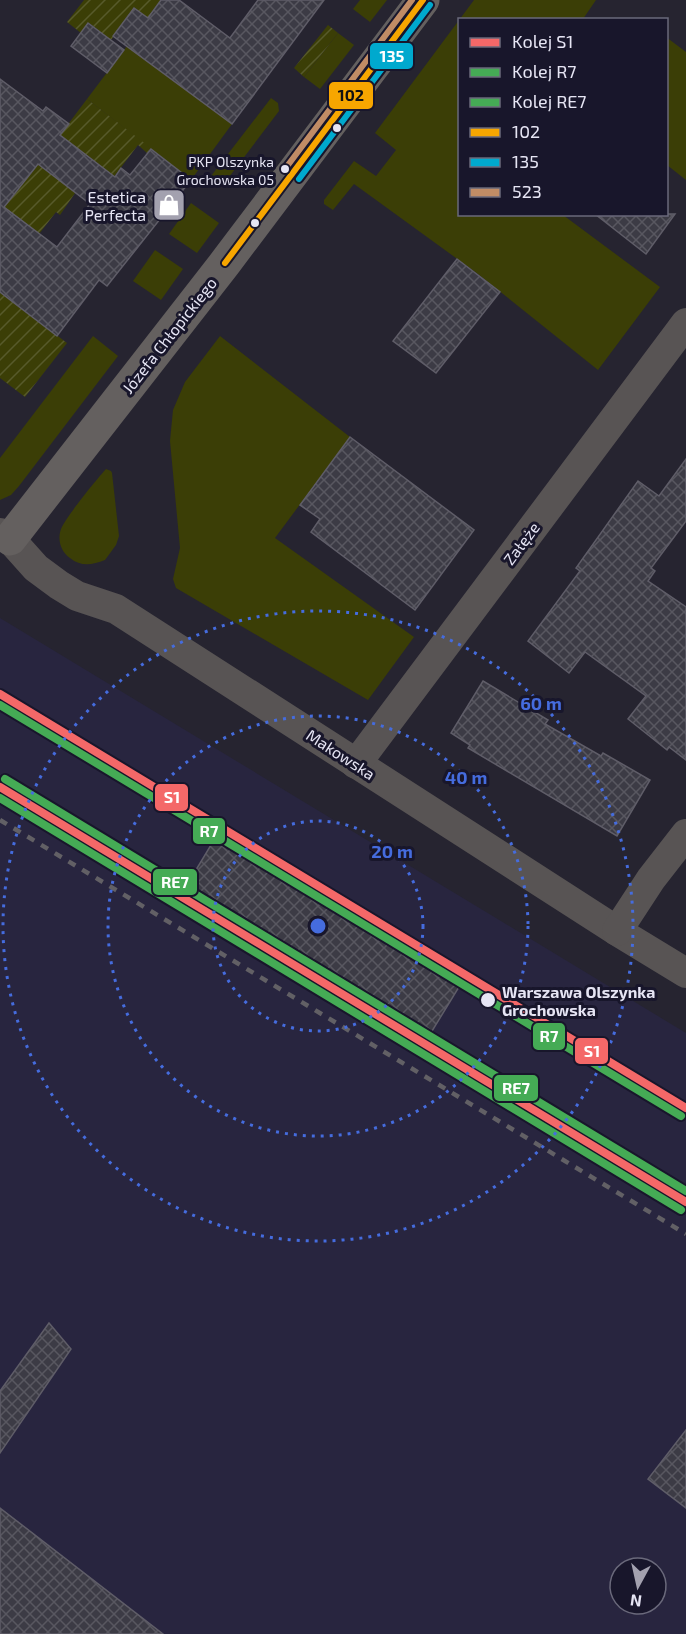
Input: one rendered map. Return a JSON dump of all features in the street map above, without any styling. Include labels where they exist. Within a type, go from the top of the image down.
[{"type":"street","name":"Józefa Chłopickiego","points":[[3,541],[225,263],[423,0]]},
{"type":"street","name":"Załęże","points":[[356,764],[686,323]]},
{"type":"street","name":"Makowska","points":[[3,541],[59,585],[77,596],[116,609],[686,974]]},
{"type":"street","points":[[617,931],[651,879],[686,834]]},
{"type":"shaded area","points":[[84,0],[161,0],[148,18],[134,8],[111,40],[89,23],[81,33],[67,22]]},
{"type":"shaded area","points":[[360,0],[387,0],[370,22],[353,9]]},
{"type":"shaded area","points":[[474,0],[596,0],[584,18],[461,18]]},
{"type":"shaded area","points":[[458,21],[458,216],[564,216],[660,287],[598,370],[478,274],[354,184],[333,210],[324,204],[324,200],[354,161],[376,176],[396,150],[375,133]]},
{"type":"shaded area","points":[[328,25],[338,33],[304,77],[294,68]]},
{"type":"shaded area","points":[[338,33],[354,45],[320,89],[304,77]]},
{"type":"shaded area","points":[[668,38],[686,52],[686,180],[668,166]]},
{"type":"shaded area","points":[[127,46],[232,124],[191,180],[87,99]]},
{"type":"shaded area","points":[[271,98],[278,103],[279,111],[223,185],[215,185],[208,180]]},
{"type":"shaded area","points":[[87,99],[151,148],[147,153],[138,145],[110,182],[60,135]]},
{"type":"shaded area","points":[[38,164],[82,183],[60,215],[56,212],[39,234],[4,207]]},
{"type":"shaded area","points":[[191,203],[219,223],[197,253],[169,234]]},
{"type":"shaded area","points":[[155,250],[183,269],[161,300],[133,281]]},
{"type":"shaded area","points":[[0,292],[67,343],[25,397],[0,378]]},
{"type":"shaded area","points":[[93,336],[118,356],[19,486],[11,495],[0,500],[0,458]]},
{"type":"shaded area","points":[[220,336],[350,437],[275,538],[414,637],[368,700],[176,588],[173,579],[180,548],[170,441],[173,410],[185,382]]},
{"type":"shaded area","points":[[106,469],[112,473],[119,536],[116,545],[105,560],[91,564],[78,563],[62,549],[59,537],[61,529]]},
{"type":"shaded area","points":[[0,618],[686,1033],[686,1634],[0,1634]]},
{"type":"building","points":[[161,0],[179,0],[230,38],[258,0],[324,0],[232,124],[113,36],[134,8],[148,18]]},
{"type":"building","points":[[88,23],[124,50],[107,73],[71,46]]},
{"type":"building","points":[[0,79],[43,111],[46,107],[69,124],[60,135],[115,177],[121,168],[130,175],[151,149],[191,180],[107,286],[99,280],[57,336],[0,292]],"holes":[[[38,164],[90,204],[57,247],[4,207]]]},
{"type":"building","points":[[668,214],[675,214],[646,254],[598,216],[668,216]]},
{"type":"building","points":[[457,259],[500,292],[436,373],[393,341]]},
{"type":"building","points":[[350,437],[474,530],[415,610],[311,532],[320,519],[300,505]]},
{"type":"building","points":[[686,459],[686,521],[651,568],[655,571],[648,581],[686,607],[686,760],[669,747],[667,750],[628,719],[646,696],[585,652],[569,673],[528,641],[580,571],[576,568],[638,481],[659,496]]},
{"type":"building","points":[[483,681],[548,720],[545,724],[601,756],[603,753],[650,780],[617,836],[468,748],[470,745],[451,733]]},
{"type":"building","points":[[217,835],[462,982],[429,1036],[185,888]]},
{"type":"building","points":[[49,1323],[71,1349],[0,1453],[0,1391]]},
{"type":"building","points":[[686,1430],[686,1508],[648,1479]]},
{"type":"building","points":[[0,1508],[163,1634],[0,1634]]},
{"type":"railway","points":[[0,820],[686,1234]]},
{"type":"rail line","name":"S1","points":[[0,694],[686,1108]]},
{"type":"rail line","name":"R7","points":[[0,705],[681,1116]]},
{"type":"rail line","name":"RE7","points":[[5,779],[686,1191]]},
{"type":"rail line","name":"S1","points":[[0,787],[686,1202]]},
{"type":"rail line","name":"R7","points":[[0,798],[681,1210]]},
{"type":"transit line","name":"523","points":[[285,169],[412,0]]},
{"type":"transit line","name":"102","points":[[225,263],[423,0]]},
{"type":"transit line","name":"135","points":[[299,179],[430,5]]},
{"type":"place","name":"PKP Olszynka Grochowska 05","points":[[285,169]]},
{"type":"place","name":"Estetica Perfecta","points":[[169,205]]},
{"type":"place","name":"Warszawa Olszynka Grochowska","points":[[488,1000]]}]
